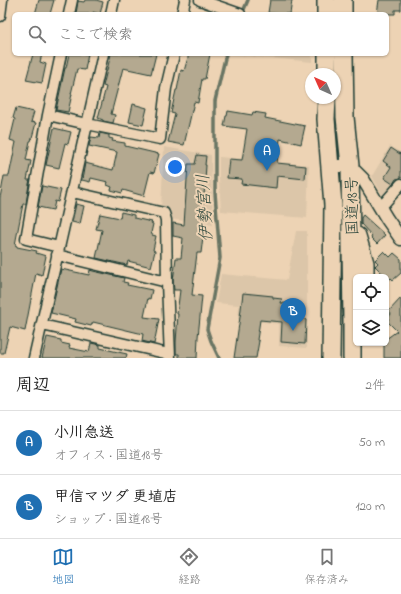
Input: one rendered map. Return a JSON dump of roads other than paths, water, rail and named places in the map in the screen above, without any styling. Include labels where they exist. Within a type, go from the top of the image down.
[{"type":"highway","points":[[326,0],[326,12]]},
{"type":"highway","points":[[343,0],[343,12]]},
{"type":"highway","points":[[327,56],[327,68]]},
{"type":"highway","name":"国道18号","points":[[344,56],[345,117],[350,166],[354,310]]},
{"type":"highway","name":"国道18号","points":[[326,104],[333,205],[331,358]]},
{"type":"highway","points":[[351,217],[365,263],[365,274]]},
{"type":"highway","name":"国道18号","points":[[352,358],[353,338]]},
{"type":"street","points":[[0,16],[2,0]]},
{"type":"street","points":[[69,12],[72,0]]},
{"type":"street","points":[[111,12],[114,0]]},
{"type":"street","points":[[182,12],[185,0]]},
{"type":"street","points":[[200,0],[233,12]]},
{"type":"street","points":[[61,56],[48,115],[26,239],[58,251],[167,282]]},
{"type":"street","points":[[34,358],[103,56]]},
{"type":"street","points":[[48,115],[160,139],[166,88],[174,56]]},
{"type":"street","points":[[330,166],[350,166],[363,179],[401,239]]},
{"type":"street","points":[[381,207],[401,184]]},
{"type":"street","points":[[42,325],[170,356],[166,220],[164,213],[72,192]]},
{"type":"waterway","name":"伊勢宮川","points":[[243,12],[248,0]]},
{"type":"waterway","name":"伊勢宮川","points":[[219,358],[207,329],[220,258],[215,193],[215,101],[226,56]]},
{"type":"place","name":"小川急送","points":[[267,171]]},
{"type":"place","name":"甲信マツダ 更埴店","points":[[293,331]]}]
